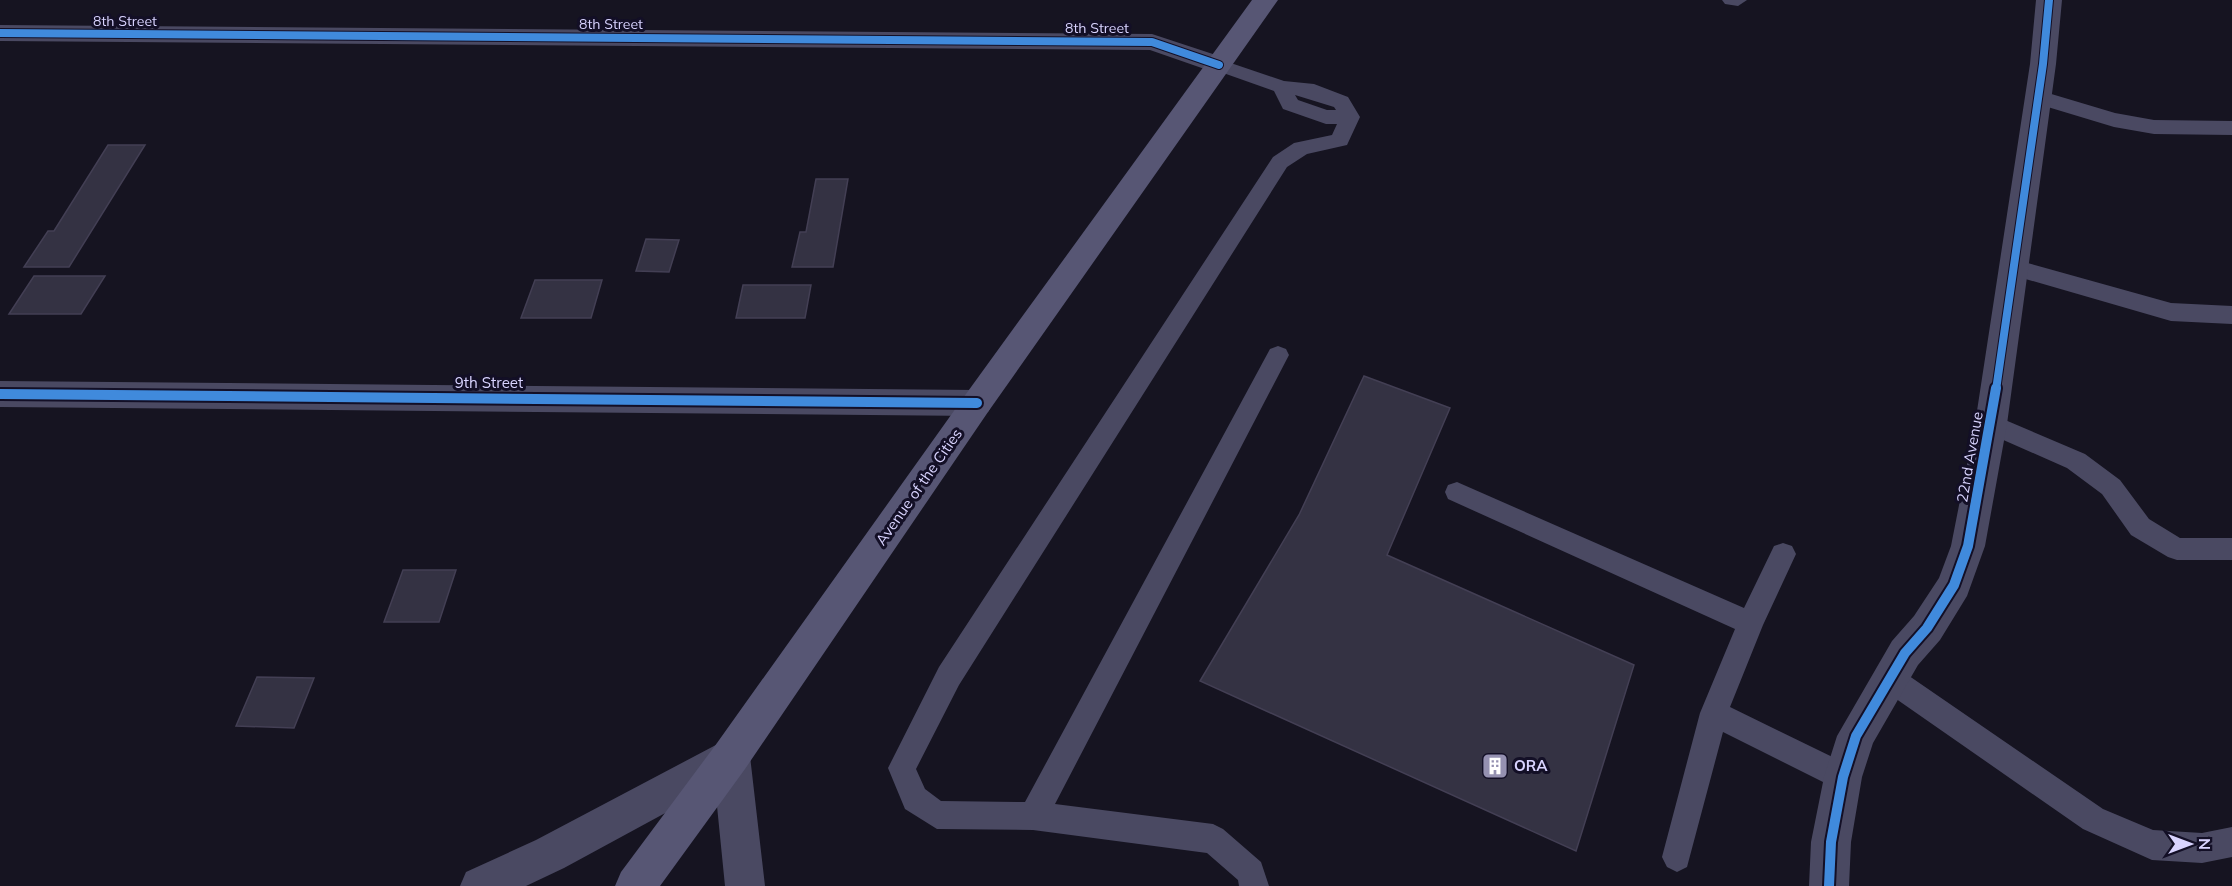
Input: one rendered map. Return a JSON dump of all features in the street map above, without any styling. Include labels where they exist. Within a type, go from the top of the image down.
[{"type":"main road","name":"Avenue of the Cities","points":[[635,886],[731,756],[977,403],[1265,0]]},
{"type":"street","name":"22nd Avenue","points":[[1829,886],[1831,842],[1843,777],[1856,736],[1889,678],[1954,585],[1968,546],[1991,424],[2038,97],[2049,0]]},
{"type":"street","name":"8th Street","points":[[0,33],[1152,42],[1219,65]]},
{"type":"street","name":"9th Street","points":[[0,394],[977,403]]},
{"type":"street","points":[[480,886],[550,854],[731,756],[745,886]]},
{"type":"lane","points":[[1731,0],[1738,0]]},
{"type":"lane","points":[[1219,65],[1282,87],[1290,104],[1326,117],[1350,117],[1340,140],[1301,148],[1280,162],[949,676],[902,768],[915,799],[937,815],[1033,816],[1214,839],[1251,872],[1254,886]]},
{"type":"lane","points":[[2038,97],[2114,120],[2154,127],[2232,128]]},
{"type":"lane","points":[[2013,267],[2171,312],[2232,315]]},
{"type":"lane","points":[[1033,816],[1278,355]]},
{"type":"lane","points":[[1991,424],[2076,461],[2111,487],[2140,527],[2177,549],[2232,549]]},
{"type":"lane","points":[[1457,492],[1750,623]]},
{"type":"lane","points":[[1677,857],[1714,713],[1750,623],[1783,554]]},
{"type":"lane","points":[[1889,678],[2093,819],[2152,845],[2202,848],[2232,842]]},
{"type":"lane","points":[[1714,713],[1843,777]]},
{"type":"building","points":[[108,145],[145,145],[69,267],[24,267],[48,231],[54,231]]},
{"type":"building","points":[[816,179],[848,179],[833,267],[792,267],[800,232],[806,232]]},
{"type":"building","points":[[646,239],[679,240],[669,272],[636,271]]},
{"type":"building","points":[[34,276],[105,276],[81,314],[9,314]]},
{"type":"building","points":[[535,280],[602,280],[591,318],[521,318]]},
{"type":"building","points":[[743,285],[811,285],[805,318],[736,318]]},
{"type":"building","name":"ORA","points":[[1364,376],[1450,408],[1387,555],[1634,665],[1576,851],[1200,681],[1299,515]]},
{"type":"building","points":[[403,570],[456,570],[439,622],[384,622]]},
{"type":"building","points":[[257,677],[314,678],[294,728],[236,726]]},
{"type":"cycle path","points":[[1829,886],[1831,842],[1843,777],[1856,736],[1905,653],[1927,628],[1954,585],[1968,546],[1991,424],[2043,64],[2049,0]]},
{"type":"cycle path","points":[[0,33],[1152,42],[1219,65]]},
{"type":"cycle path","points":[[0,394],[977,403]]},
{"type":"place","name":"ORA","points":[[1495,766]]}]
